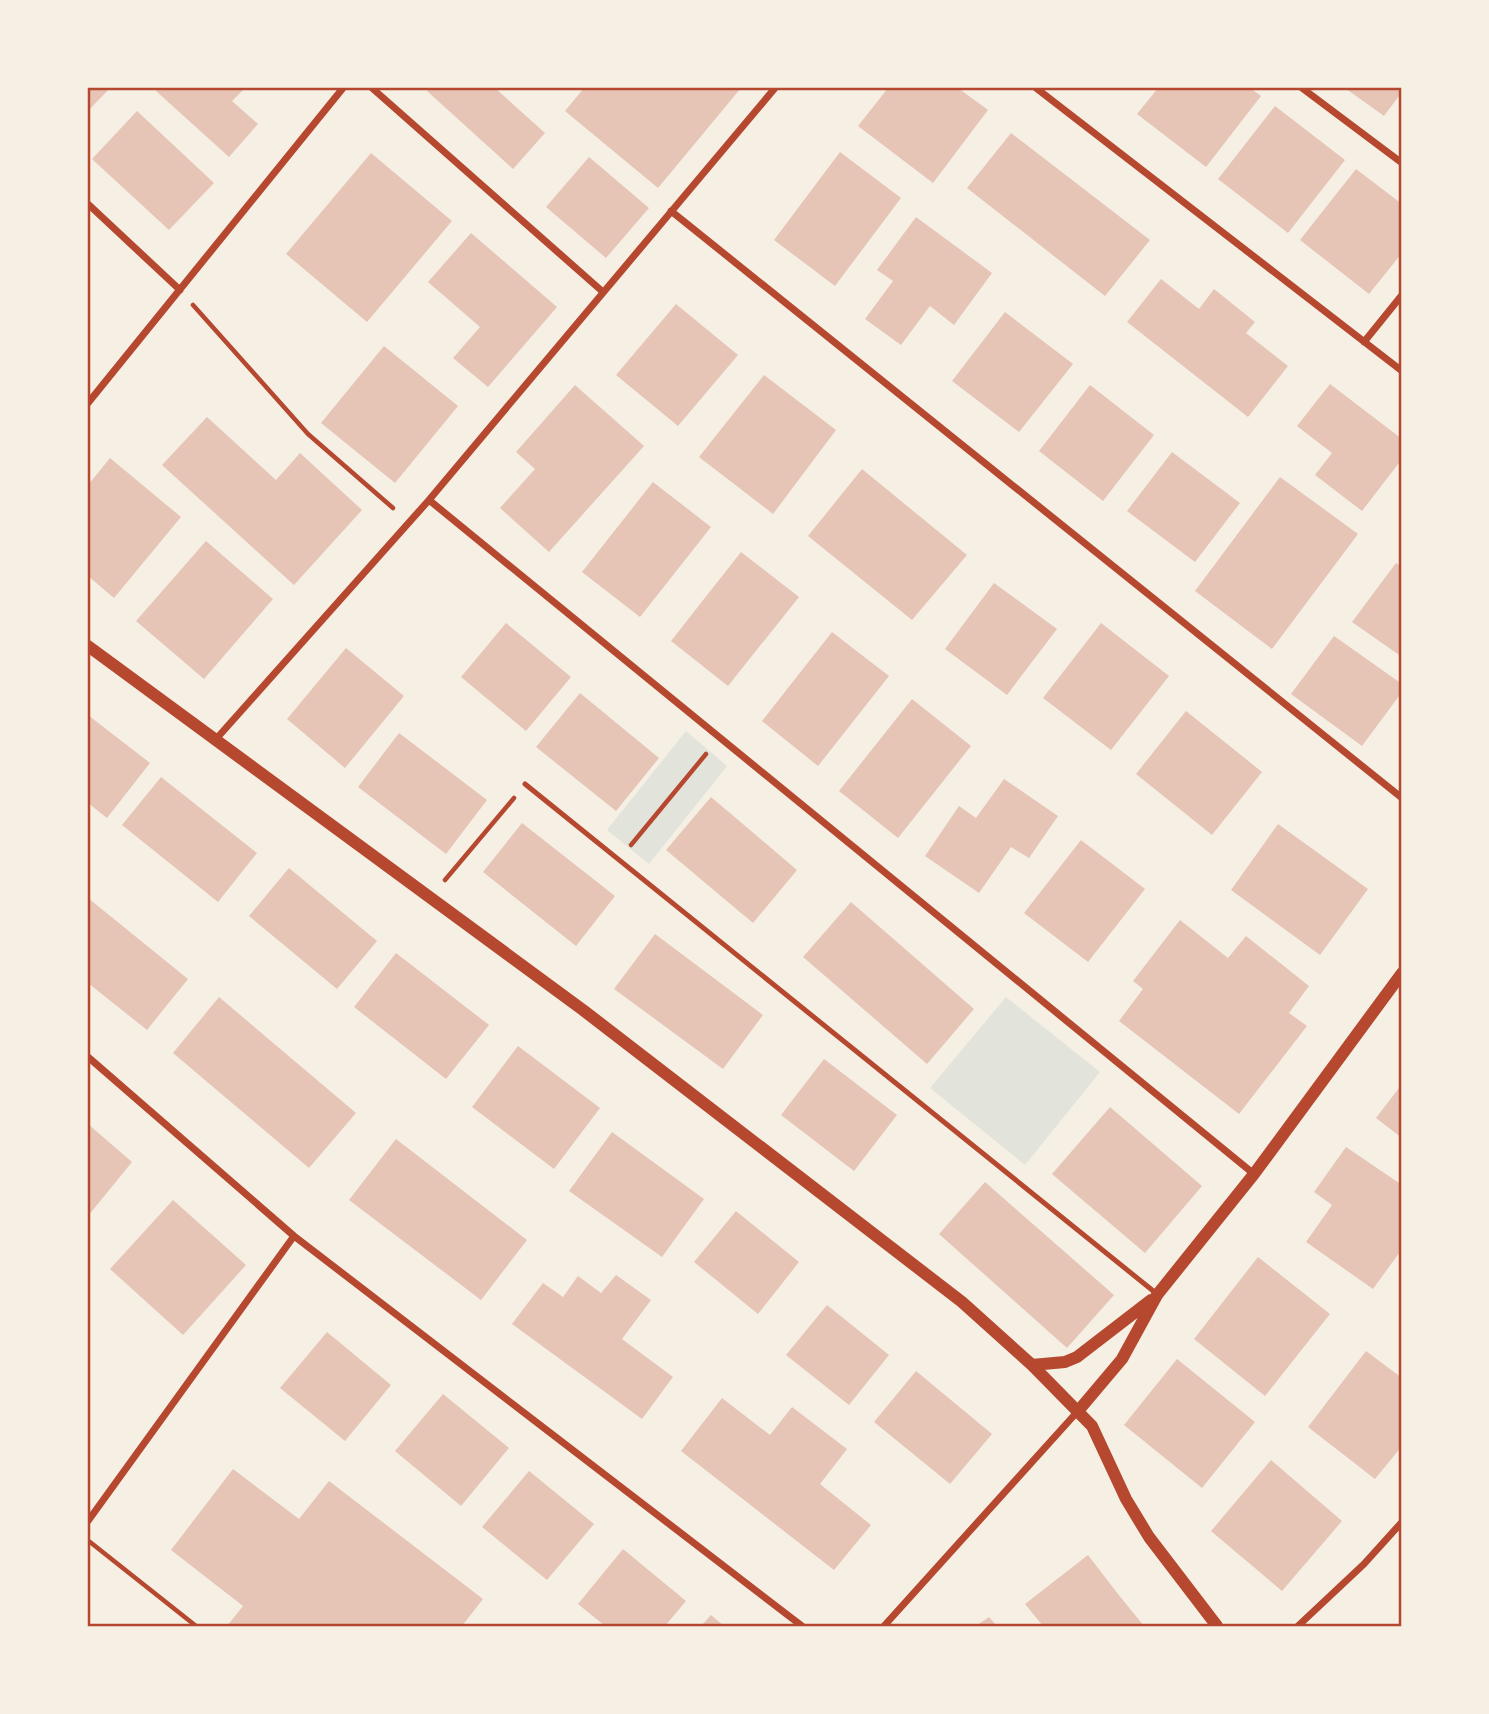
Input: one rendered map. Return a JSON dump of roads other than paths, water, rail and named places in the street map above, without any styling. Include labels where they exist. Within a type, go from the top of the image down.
[{"type":"street","points":[[88,403],[343,88]]},
{"type":"street","points":[[372,88],[603,292]]},
{"type":"street","points":[[217,738],[429,500],[775,88]]},
{"type":"street","points":[[1036,88],[1402,371]]},
{"type":"street","points":[[1303,88],[1402,163]]},
{"type":"street","points":[[88,204],[180,290]]},
{"type":"street","points":[[671,211],[1402,798]]},
{"type":"street","points":[[1364,342],[1402,295]]},
{"type":"street","points":[[429,500],[1254,1174]]},
{"type":"street","points":[[88,646],[431,897],[962,1302],[1032,1365],[1092,1426],[1116,1481],[1149,1537],[1217,1626]]},
{"type":"street","points":[[884,1626],[1122,1359],[1157,1295],[1254,1174],[1402,973]]},
{"type":"street","points":[[88,1058],[294,1236],[802,1626]]},
{"type":"street","points":[[88,1521],[294,1236]]},
{"type":"street","points":[[1032,1365],[1065,1362],[1077,1357],[1157,1295]]},
{"type":"street","points":[[1298,1626],[1364,1564],[1402,1522]]},
{"type":"lane","points":[[525,784],[1157,1295]]}]
